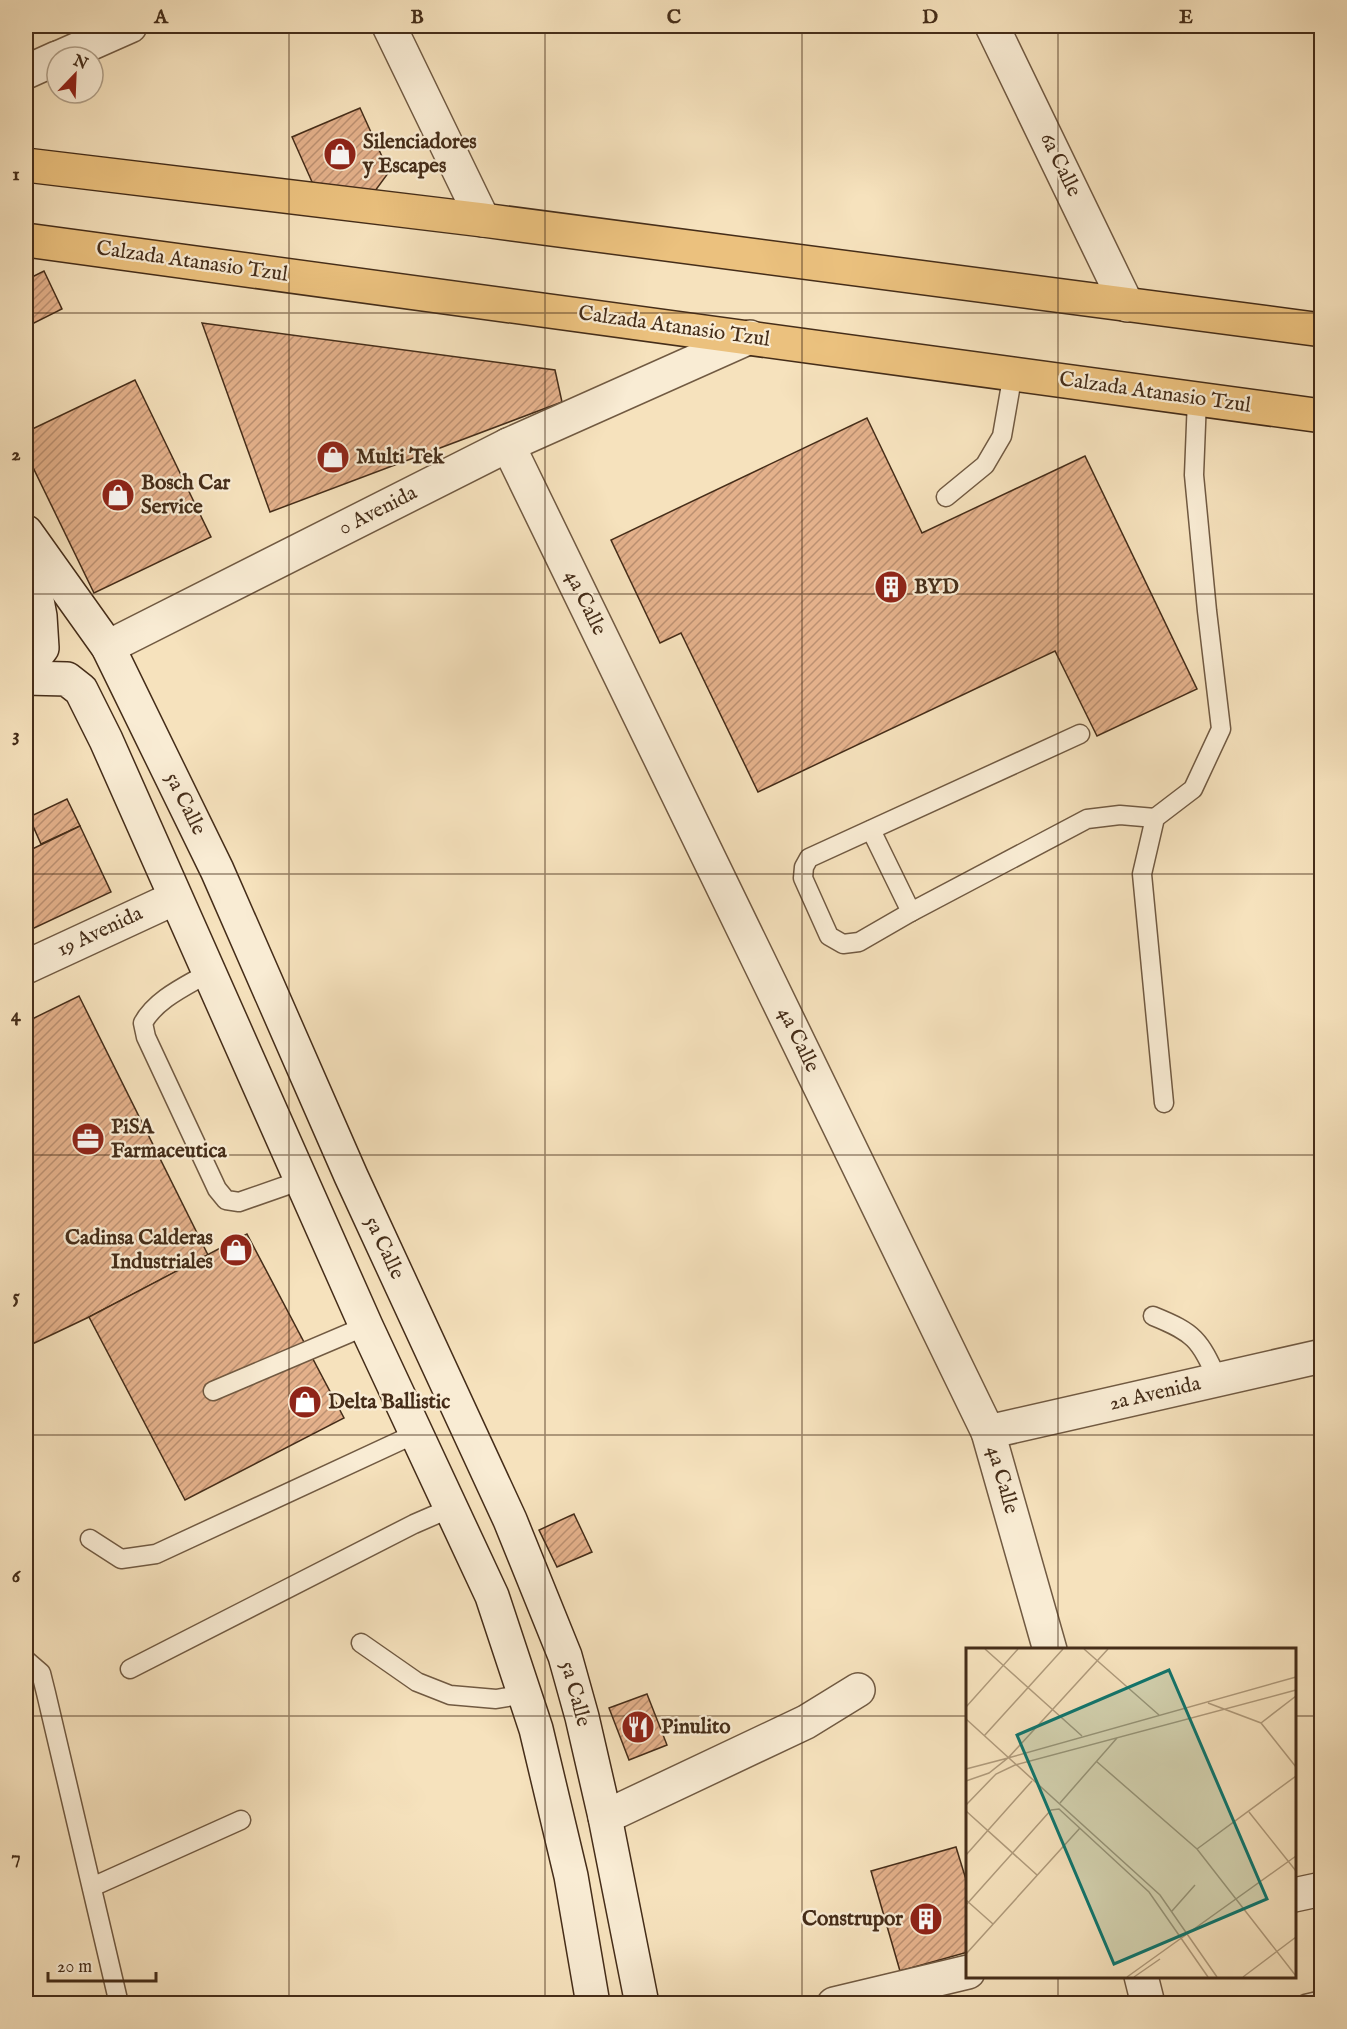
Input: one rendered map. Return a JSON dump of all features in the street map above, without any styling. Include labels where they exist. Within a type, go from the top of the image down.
[{"type":"main road","points":[[26,165],[483,220],[1322,330]]},
{"type":"main road","name":"Calzada Atanasio Tzul","points":[[26,240],[1322,416]]},
{"type":"street","points":[[87,45],[130,26]]},
{"type":"street","points":[[389,26],[483,220]]},
{"type":"street","name":"6a Calle","points":[[992,26],[1127,305]]},
{"type":"street","points":[[26,72],[45,64]]},
{"type":"street","name":"0 Avenida","points":[[108,647],[508,445],[750,337]]},
{"type":"street","name":"4a Calle","points":[[508,445],[988,1432],[1049,1648]]},
{"type":"street","name":"5a Calle","points":[[26,532],[108,647],[217,870],[351,1176],[510,1520],[565,1656],[582,1717],[605,1817],[642,2004]]},
{"type":"street","points":[[26,542],[40,616],[42,648],[26,669]]},
{"type":"street","points":[[26,678],[67,679],[81,690],[106,740],[366,1326],[492,1596],[536,1729],[571,1876],[593,2004]]},
{"type":"street","name":"19 Avenida","points":[[26,967],[175,898]]},
{"type":"street","name":"2a Avenida","points":[[988,1432],[1322,1356]]},
{"type":"street","points":[[605,1817],[806,1722],[858,1690]]},
{"type":"street","points":[[536,1729],[582,1717]]},
{"type":"street","points":[[1296,1895],[1322,1889]]},
{"type":"street","points":[[834,2004],[966,1972]]},
{"type":"street","points":[[1141,1978],[1148,2004]]},
{"type":"lane","points":[[946,497],[985,465],[1002,436],[1013,373]]},
{"type":"lane","points":[[1164,1103],[1142,874],[1155,818],[1193,789],[1221,729],[1194,475],[1197,399]]},
{"type":"lane","points":[[1080,734],[809,858],[804,867],[803,878],[829,936],[843,944],[859,942],[911,912],[1088,819],[1120,815],[1155,818]]},
{"type":"lane","points":[[872,830],[911,912]]},
{"type":"lane","points":[[208,973],[149,1011],[143,1023],[146,1037],[216,1189],[226,1200],[239,1202],[302,1180]]},
{"type":"lane","points":[[1153,1316],[1179,1327],[1195,1338],[1206,1354],[1218,1380]]},
{"type":"lane","points":[[213,1390],[366,1326]]},
{"type":"lane","points":[[90,1539],[121,1559],[156,1554],[417,1433]]},
{"type":"lane","points":[[130,1669],[414,1524],[451,1508]]},
{"type":"lane","points":[[361,1643],[417,1682],[450,1695],[496,1699],[525,1694]]},
{"type":"lane","points":[[26,1660],[41,1673],[44,1683],[119,2004]]},
{"type":"lane","points":[[92,1887],[241,1820]]},
{"type":"lane","points":[[1305,2004],[1322,2000]]},
{"type":"building","name":"Silenciadores y Escapes","points":[[360,108],[389,172],[372,195],[317,193],[292,137]]},
{"type":"building","points":[[44,271],[62,309],[26,327],[26,280]]},
{"type":"building","name":"Multi Tek","points":[[202,323],[555,370],[562,402],[270,512]]},
{"type":"building","name":"Bosch Car Service","points":[[135,380],[211,537],[94,593],[26,453],[26,432]]},
{"type":"building","name":"BYD","points":[[867,418],[922,533],[1085,456],[1197,689],[1097,736],[1055,651],[758,792],[681,633],[660,643],[611,540]]},
{"type":"building","points":[[67,799],[80,826],[41,844],[29,817]]},
{"type":"building","points":[[80,826],[111,892],[32,929],[26,916],[26,852]]},
{"type":"building","name":"PiSA Farmaceutica","points":[[79,996],[208,1255],[26,1347],[26,1022]]},
{"type":"building","points":[[247,1234],[344,1418],[185,1500],[89,1317]]},
{"type":"building","points":[[574,1514],[592,1552],[557,1567],[539,1530]]},
{"type":"building","name":"Pinulito","points":[[647,1694],[667,1745],[629,1760],[609,1708]]},
{"type":"building","name":"Construpor","points":[[956,1847],[966,1880],[966,1953],[900,1971],[871,1871]]},
{"type":"place","name":"Silenciadores y Escapes","points":[[340,154]]},
{"type":"place","name":"Multi Tek","points":[[333,457]]},
{"type":"place","name":"Bosch Car Service","points":[[118,495]]},
{"type":"place","name":"BYD","points":[[891,587]]},
{"type":"place","name":"PiSA Farmaceutica","points":[[88,1139]]},
{"type":"place","name":"Cadinsa Calderas Industriales","points":[[236,1250]]},
{"type":"place","name":"Delta Ballistic","points":[[305,1402]]},
{"type":"place","name":"Pinulito","points":[[638,1727]]},
{"type":"place","name":"Construpor","points":[[926,1919]]}]
